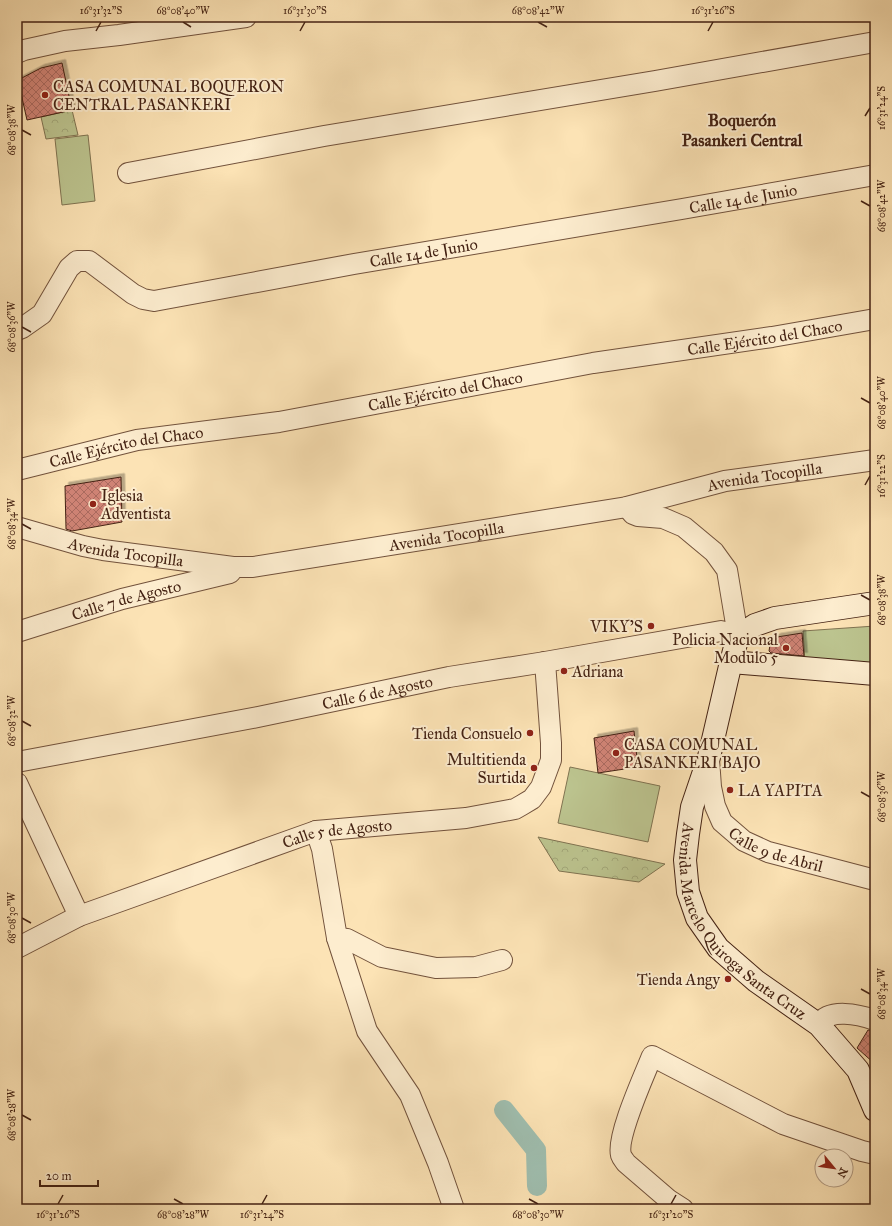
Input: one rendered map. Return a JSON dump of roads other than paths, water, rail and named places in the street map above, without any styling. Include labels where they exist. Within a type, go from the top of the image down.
[{"type":"main road","points":[[738,636],[756,625],[775,618],[875,603]]},
{"type":"main road","name":"Avenida Marcelo Quiroga Santa Cruz","points":[[738,636],[708,757],[692,807],[685,860],[688,892],[698,918],[718,948],[756,981],[819,1025],[858,1070],[875,1110]]},
{"type":"main road","points":[[731,662],[875,674]]},
{"type":"street","points":[[17,53],[24,50],[66,41],[246,17]]},
{"type":"street","points":[[128,173],[324,136],[655,81],[875,42]]},
{"type":"street","name":"Calle 14 de Junio","points":[[17,330],[42,314],[69,268],[77,261],[89,261],[133,294],[143,299],[154,301],[362,263],[875,175]]},
{"type":"street","name":"Calle Ejército del Chaco","points":[[17,470],[137,440],[279,422],[594,363],[772,337],[875,319]]},
{"type":"street","name":"Avenida Tocopilla","points":[[17,527],[84,546],[104,550],[233,567],[261,566],[627,506],[725,481],[875,460]]},
{"type":"street","points":[[627,506],[633,514],[638,516],[663,518],[684,527],[714,552],[727,570],[738,636]]},
{"type":"street","name":"Calle 7 de Agosto","points":[[17,632],[122,599],[230,573],[233,567]]},
{"type":"street","name":"Calle 6 de Agosto","points":[[17,762],[258,717],[449,677],[545,662],[721,631],[738,636]]},
{"type":"street","name":"Calle 5 de Agosto","points":[[17,948],[79,916],[316,831],[466,818],[515,809],[532,799],[541,787],[551,760],[545,662]]},
{"type":"street","name":"Calle 9 de Abril","points":[[708,757],[711,787],[715,806],[722,822],[744,841],[768,852],[875,880]]},
{"type":"street","points":[[17,783],[79,916]]},
{"type":"street","points":[[316,831],[322,849],[337,938],[367,1031],[410,1095],[438,1163],[454,1209]]},
{"type":"street","points":[[337,938],[347,939],[382,956],[436,968],[476,966],[502,960]]},
{"type":"street","points":[[819,1025],[821,1021],[829,1017],[843,1014],[858,1015],[875,1020]]},
{"type":"street","points":[[683,1209],[626,1163],[621,1156],[622,1138],[631,1108],[652,1056],[783,1124],[875,1154]]},
{"type":"waterway","points":[[504,1110],[536,1150],[537,1186]]},
{"type":"place","name":"CASA COMUNAL BOQUERON CENTRAL PASANKERI","points":[[45,95]]},
{"type":"place","name":"Iglesia Adventista","points":[[93,504]]},
{"type":"place","name":"VIKY'S","points":[[651,626]]},
{"type":"place","name":"Policia Nacional Modulo 5","points":[[786,648]]},
{"type":"place","name":"Adriana","points":[[564,671]]},
{"type":"place","name":"Tienda Consuelo","points":[[530,733]]},
{"type":"place","name":"CASA COMUNAL PASANKERI BAJO","points":[[616,753]]},
{"type":"place","name":"Multitienda Surtida","points":[[534,768]]},
{"type":"place","name":"LA YAPITA","points":[[730,790]]},
{"type":"place","name":"Tienda Angy","points":[[728,979]]},
{"type":"district","name":"Boquerón Pasankeri Central","points":[[742,130]]}]
